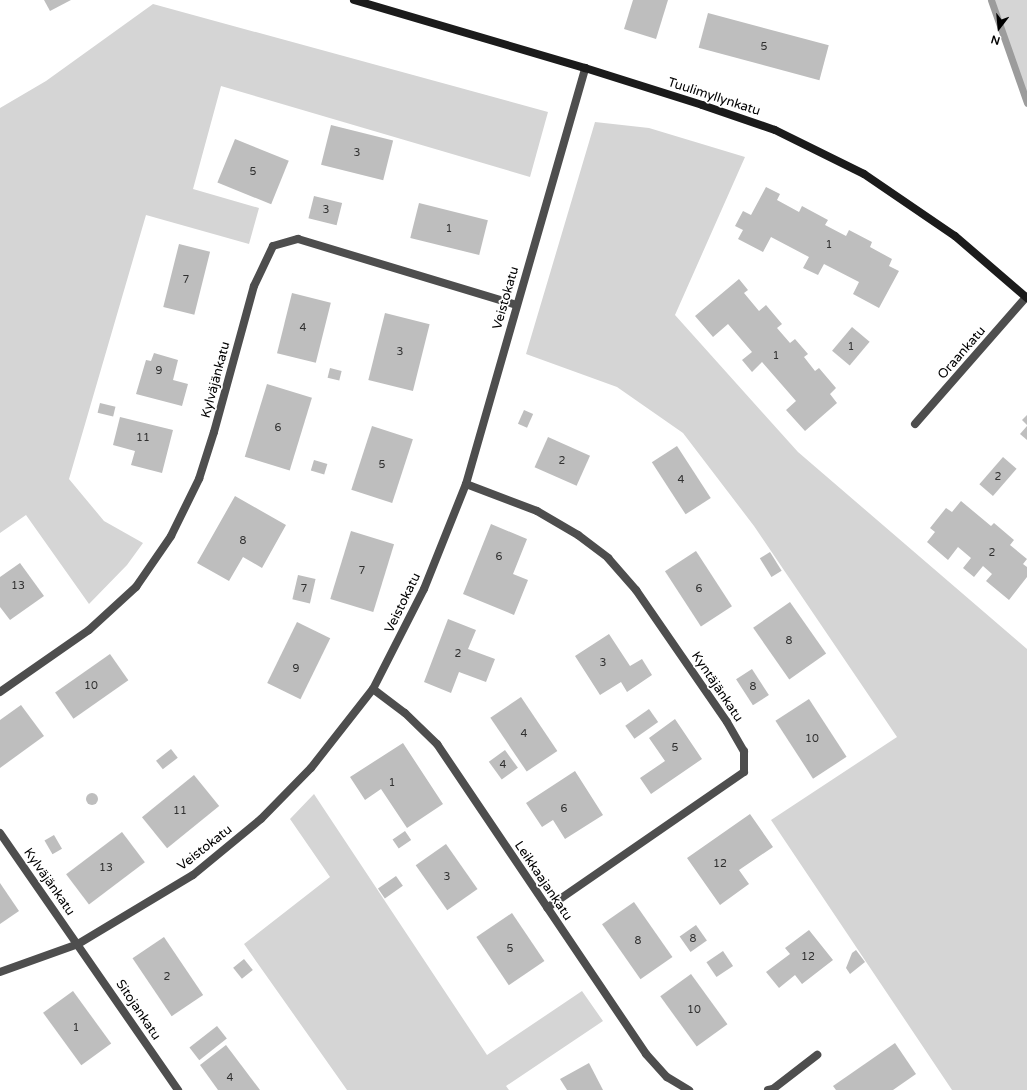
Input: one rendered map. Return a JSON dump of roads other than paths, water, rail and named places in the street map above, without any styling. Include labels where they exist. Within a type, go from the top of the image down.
[{"type":"street","name":"Tuulimyllynkatu","points":[[354,0],[585,68],[775,130],[864,174],[956,236],[1026,297]]},
{"type":"street","name":"Veistokatu","points":[[0,972],[78,944],[193,875],[261,819],[311,768],[373,689],[424,589],[466,484],[585,68]]},
{"type":"street","name":"Kylväjänkatu","points":[[0,692],[88,630],[136,587],[171,536],[199,479],[214,432],[254,286],[273,246],[298,239],[516,305]]},
{"type":"street","name":"Oraankatu","points":[[915,424],[1026,297]]},
{"type":"street","name":"Kyntäjänkatu","points":[[466,484],[537,512],[578,535],[608,558],[636,590],[728,722],[744,751],[744,772],[547,908]]},
{"type":"street","name":"Leikkaajankatu","points":[[373,689],[404,713],[437,744],[646,1054],[667,1077],[689,1090]]},
{"type":"street","name":"Kylväjänkatu","points":[[0,833],[78,944]]},
{"type":"street","name":"Sitojankatu","points":[[78,944],[178,1090]]},
{"type":"street","points":[[768,1090],[773,1089],[817,1055]]},
{"type":"waterway","points":[[991,0],[1027,103]]}]
